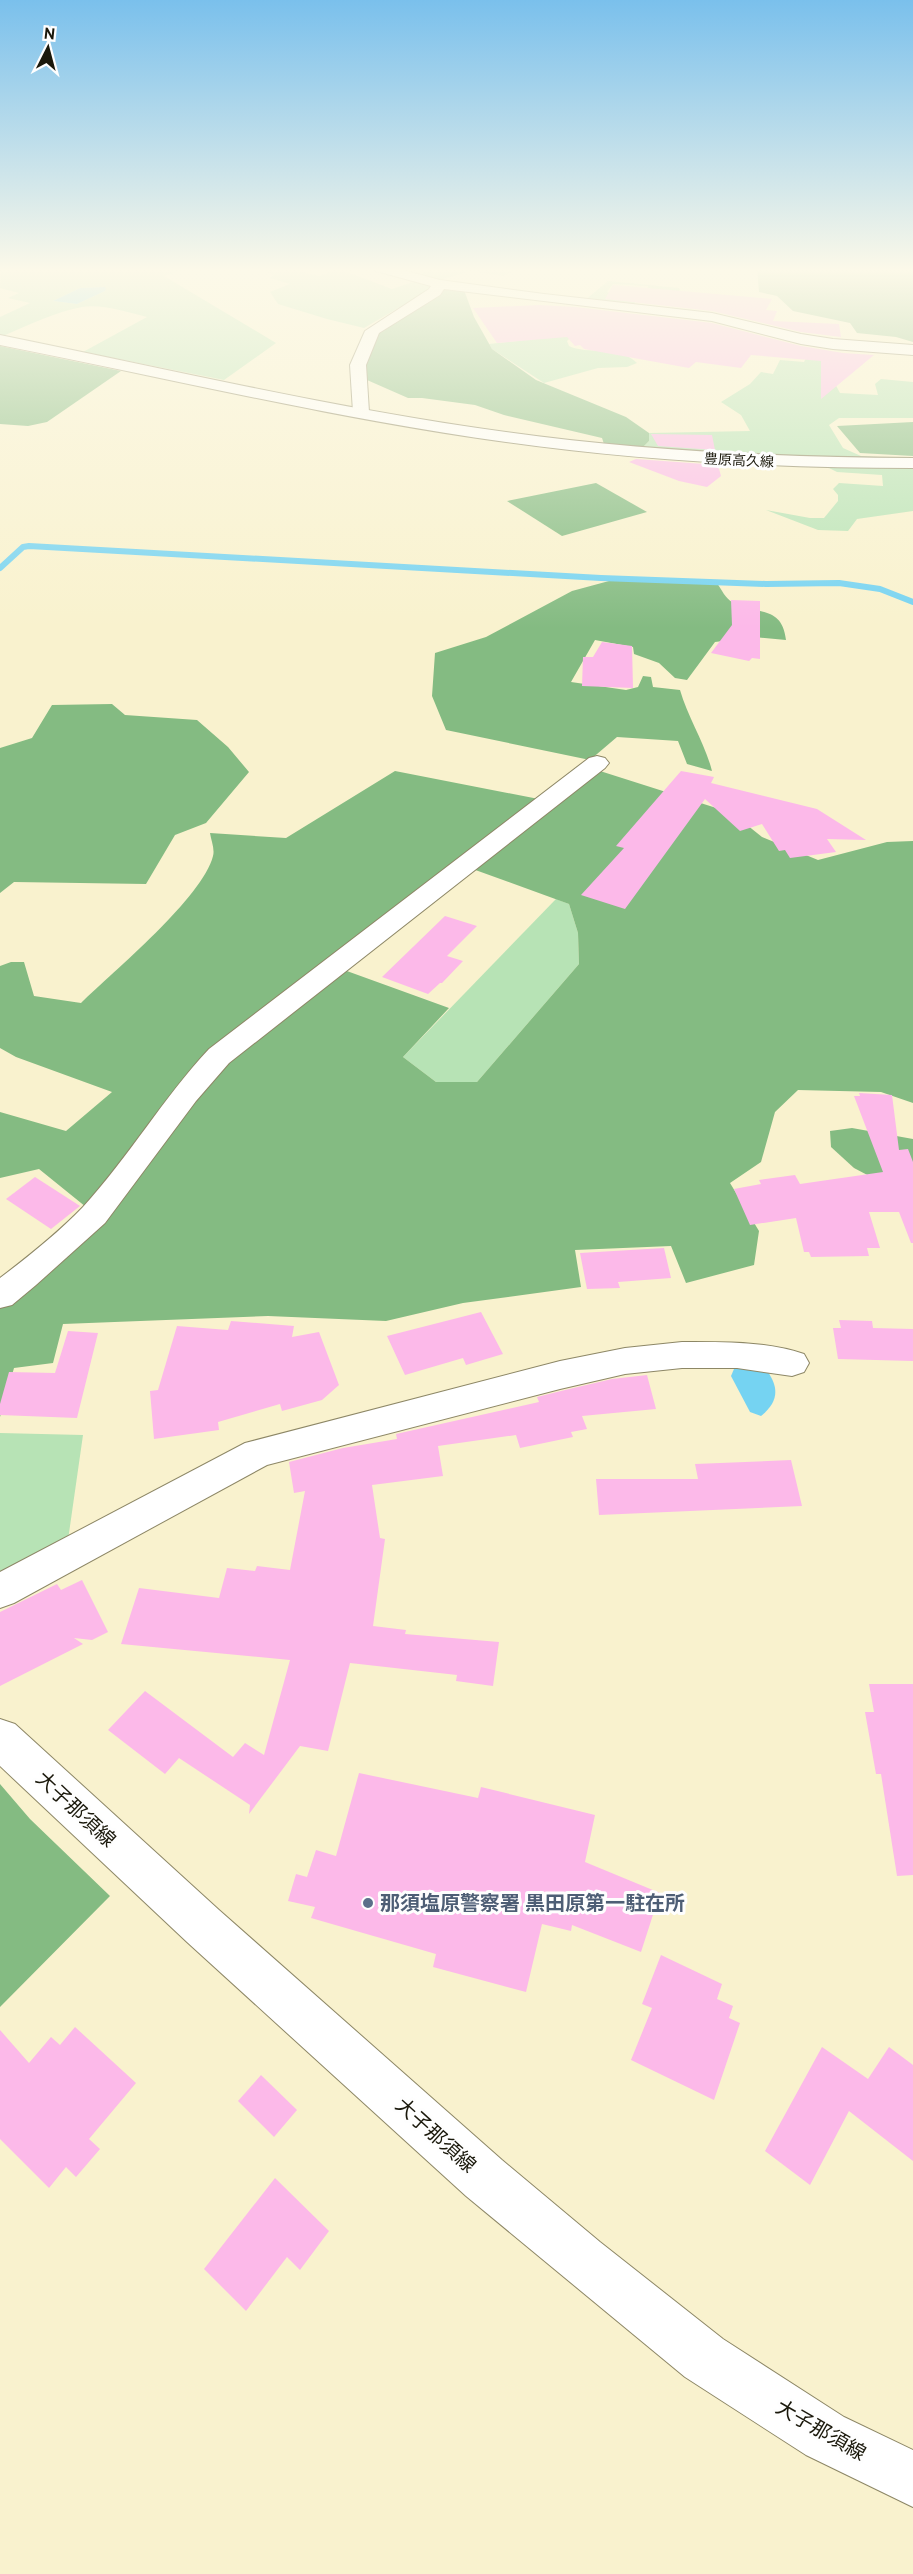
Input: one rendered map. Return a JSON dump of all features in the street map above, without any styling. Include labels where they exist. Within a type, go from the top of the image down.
[{"type":"street","name":"豊原高久線","points":[[241,388],[490,434],[644,453],[795,462],[913,463]]},
{"type":"street","points":[[359,388],[361,412]]},
{"type":"street","points":[[0,1296],[50,1257],[94,1214],[194,1081],[219,1056],[597,763]]},
{"type":"street","points":[[0,1591],[258,1453],[560,1375],[625,1361],[682,1355],[737,1355],[792,1363]]},
{"type":"street","name":"大子那須線","points":[[0,1738],[203,1926],[484,2178],[582,2260],[704,2358],[825,2436],[913,2479]]},
{"type":"green space","points":[[0,388],[96,388],[47,422],[28,426],[0,424]]},
{"type":"green space","points":[[385,388],[556,388],[626,417],[649,433],[649,441],[642,448],[604,444],[602,438],[504,415],[475,405],[408,398]]},
{"type":"green space","points":[[743,388],[837,388],[840,393],[878,395],[876,388],[913,388],[913,418],[839,418],[829,425],[843,448],[861,456],[913,459],[913,511],[857,519],[848,531],[818,530],[766,510],[810,518],[824,518],[838,501],[838,495],[833,489],[839,483],[883,486],[882,475],[837,472],[805,456],[642,448],[649,441],[649,433],[750,431],[741,415],[721,402]]},
{"type":"green space","points":[[913,422],[913,456],[860,453],[837,426]]},
{"type":"green space","points":[[596,483],[647,512],[562,536],[507,501]]},
{"type":"green space","points":[[637,579],[717,583],[730,601],[773,616],[784,629],[786,640],[754,637],[715,642],[687,680],[675,678],[659,663],[634,654],[633,647],[595,640],[571,682],[626,690],[638,687],[643,676],[651,677],[653,687],[680,690],[712,771],[687,764],[678,741],[617,737],[590,760],[446,730],[432,696],[435,653],[486,637],[572,591],[609,581]]},
{"type":"green space","points":[[112,704],[125,715],[197,720],[228,747],[249,772],[206,823],[175,835],[146,884],[14,882],[0,893],[0,748],[32,738],[52,705]]},
{"type":"green space","points":[[395,771],[554,802],[600,771],[732,813],[762,837],[818,860],[887,842],[913,841],[913,1103],[881,1092],[798,1090],[775,1112],[761,1162],[730,1183],[759,1231],[754,1265],[686,1283],[671,1246],[575,1250],[581,1287],[463,1303],[386,1321],[268,1316],[63,1324],[53,1363],[14,1368],[0,1417],[0,1301],[86,1207],[39,1169],[0,1178],[0,1112],[66,1131],[112,1092],[16,1057],[0,1048],[0,966],[11,962],[24,962],[34,996],[81,1003],[156,933],[193,892],[206,873],[213,856],[210,833],[286,838]],"holes":[[[456,863],[569,904],[578,933],[579,964],[477,1082],[436,1082],[403,1057],[449,1008],[322,962]]]},
{"type":"green space","points":[[556,899],[569,904],[578,933],[579,964],[477,1082],[436,1082],[403,1057]]},
{"type":"green space","points":[[852,1128],[913,1139],[913,1199],[854,1168],[831,1147],[830,1131]]},
{"type":"green space","points":[[0,1433],[83,1435],[68,1540],[0,1578]]},
{"type":"green space","points":[[0,1784],[30,1819],[110,1896],[0,2007]]},
{"type":"water","points":[[751,1368],[768,1372],[774,1385],[775,1396],[771,1406],[761,1416],[750,1412],[731,1376],[734,1369]]},
{"type":"building","points":[[821,388],[834,388],[821,399]]},
{"type":"building","points":[[651,434],[712,435],[715,450],[658,446]]},
{"type":"building","points":[[636,459],[718,465],[721,476],[707,487],[679,481],[629,462]]},
{"type":"building","points":[[731,600],[760,601],[760,659],[752,658],[749,661],[711,653],[732,625]]},
{"type":"building","points":[[602,642],[632,646],[633,688],[582,686],[583,657],[593,657]]},
{"type":"building","points":[[681,771],[714,777],[711,783],[817,809],[866,840],[827,839],[836,852],[790,858],[785,850],[779,851],[762,824],[740,831],[705,799],[625,909],[581,895],[624,848],[616,846]]},
{"type":"building","points":[[445,916],[477,926],[447,956],[463,961],[442,983],[428,994],[382,977]]},
{"type":"building","points":[[859,1093],[892,1095],[899,1150],[908,1149],[913,1162],[913,1243],[911,1243],[899,1212],[869,1212],[880,1248],[867,1248],[869,1256],[811,1257],[809,1252],[804,1252],[796,1218],[750,1225],[734,1189],[761,1184],[759,1180],[795,1175],[800,1184],[883,1172],[854,1096],[860,1096]]},
{"type":"building","points":[[35,1177],[80,1206],[51,1229],[6,1199]]},
{"type":"building","points":[[664,1248],[671,1278],[618,1282],[620,1288],[587,1289],[580,1253]]},
{"type":"building","points":[[481,1312],[503,1354],[466,1365],[463,1358],[405,1375],[387,1336]]},
{"type":"building","points":[[839,1320],[872,1321],[873,1328],[913,1329],[913,1361],[838,1359],[833,1328],[841,1328]]},
{"type":"building","points":[[231,1321],[294,1326],[292,1337],[319,1332],[339,1385],[322,1400],[282,1411],[280,1404],[218,1422],[219,1430],[154,1439],[150,1391],[158,1390],[177,1326],[228,1330]]},
{"type":"building","points":[[68,1331],[98,1333],[77,1418],[0,1415],[0,1404],[9,1372],[55,1373]]},
{"type":"building","points":[[647,1375],[656,1409],[582,1416],[587,1429],[571,1432],[573,1437],[520,1448],[516,1435],[438,1446],[443,1476],[372,1485],[380,1538],[385,1539],[373,1626],[406,1630],[405,1634],[499,1642],[493,1686],[456,1681],[457,1675],[350,1663],[328,1751],[300,1746],[249,1814],[250,1805],[179,1758],[165,1774],[108,1730],[145,1691],[233,1757],[245,1743],[264,1755],[290,1660],[121,1644],[139,1588],[219,1598],[227,1568],[255,1571],[257,1566],[290,1570],[305,1491],[294,1493],[289,1462],[343,1448],[397,1439],[396,1434],[539,1402],[537,1397],[561,1391],[612,1379]]},
{"type":"building","points":[[791,1460],[802,1506],[599,1515],[596,1479],[698,1479],[695,1464]]},
{"type":"building","points":[[82,1580],[108,1632],[92,1640],[74,1638],[83,1644],[0,1686],[0,1612],[57,1584],[61,1590]]},
{"type":"building","points":[[869,1684],[913,1684],[913,1875],[897,1876],[881,1774],[876,1774],[865,1712],[874,1712]]},
{"type":"building","points":[[359,1773],[478,1798],[481,1787],[595,1815],[585,1862],[660,1893],[641,1952],[572,1925],[571,1931],[542,1924],[526,1992],[433,1967],[436,1954],[311,1918],[315,1907],[288,1901],[296,1874],[307,1877],[316,1850],[336,1856]]},
{"type":"building","points":[[661,1955],[722,1984],[717,1999],[733,2006],[729,2018],[740,2023],[714,2100],[631,2060],[652,2008],[642,2004]]},
{"type":"building","points":[[75,2027],[136,2083],[89,2139],[100,2149],[76,2177],[66,2167],[49,2188],[0,2139],[0,2030],[29,2063],[51,2037],[60,2045]]},
{"type":"building","points":[[822,2047],[868,2079],[889,2047],[913,2065],[913,2161],[849,2111],[810,2185],[765,2151]]},
{"type":"building","points":[[261,2075],[297,2110],[274,2137],[238,2101]]},
{"type":"building","points":[[275,2178],[329,2231],[300,2270],[287,2257],[246,2311],[204,2269]]},
{"type":"waterway","points":[[0,568],[23,547],[29,546],[601,578],[766,584],[839,583],[880,589],[913,602]]},
{"type":"place","name":"那須塩原警察署 黒田原第一駐在所","points":[[368,1903]]}]
